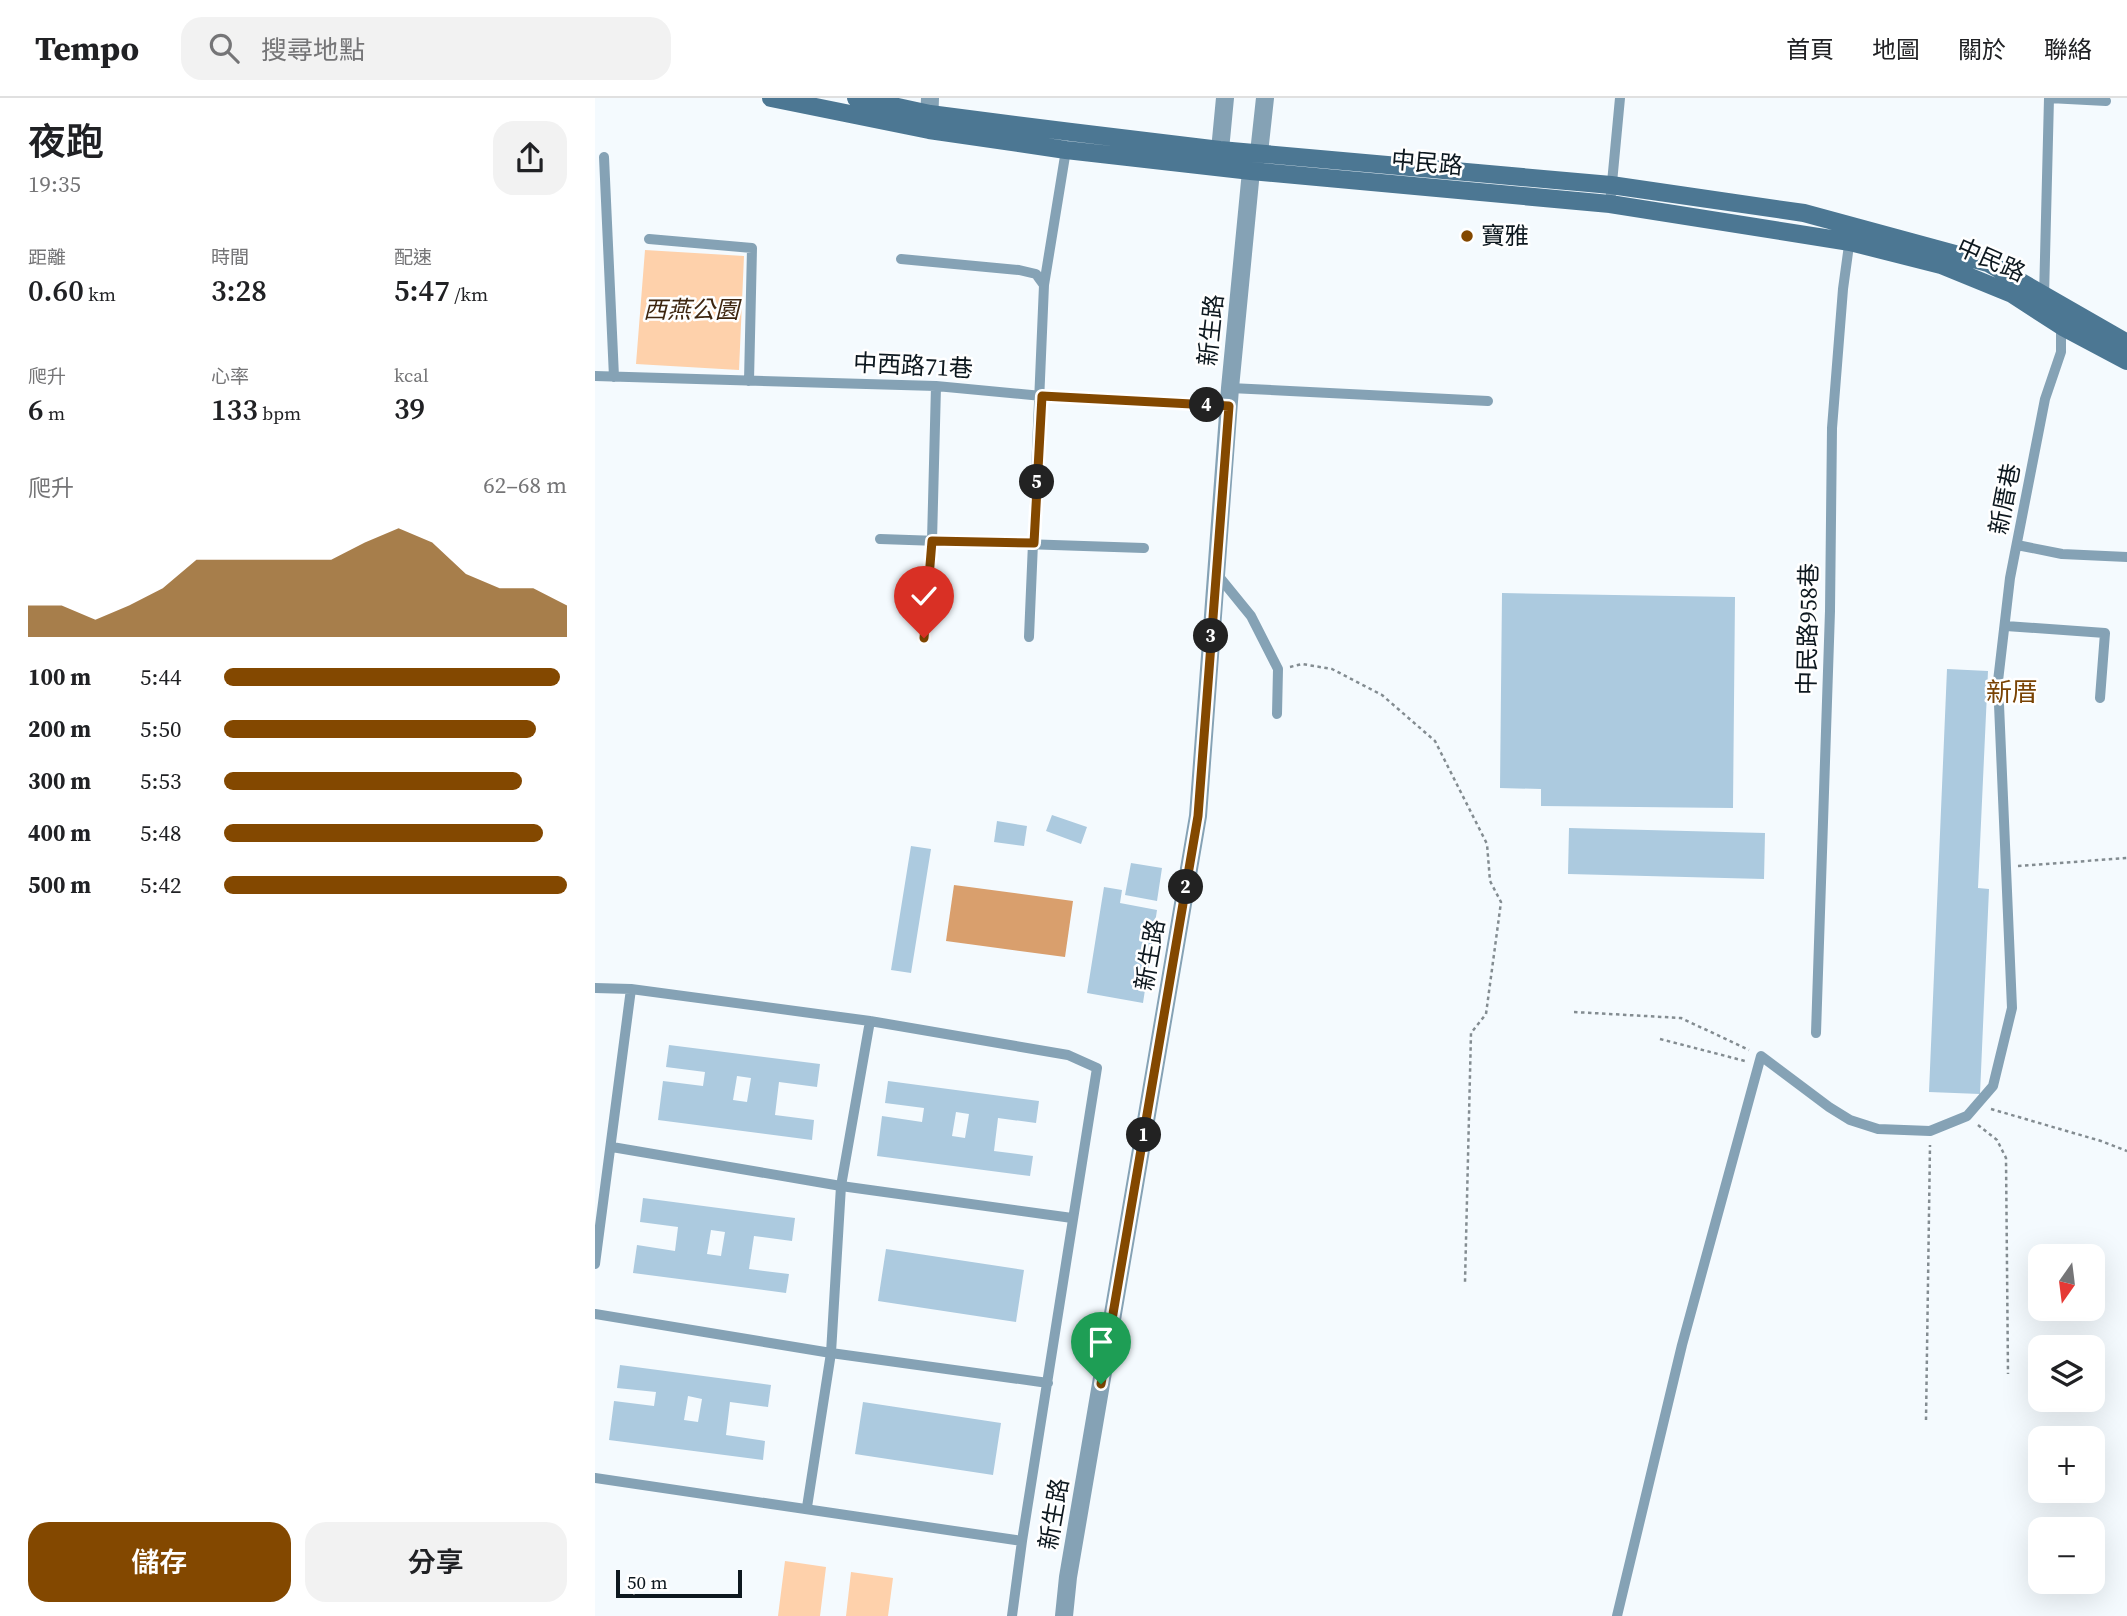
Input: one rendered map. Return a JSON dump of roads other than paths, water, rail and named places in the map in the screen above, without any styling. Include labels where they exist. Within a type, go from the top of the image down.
[{"type":"main road","name":"中民路","points":[[771,98],[930,114],[1220,150],[1611,185],[1804,214],[2013,294],[2063,327],[2127,361]]},
{"type":"main road","name":"中民路","points":[[856,98],[930,114],[1066,150],[1251,171],[1610,204],[1851,234],[1988,263],[2127,343]]},
{"type":"street","points":[[1225,98],[1220,150],[1251,171]]},
{"type":"street","name":"新生路","points":[[1064,1616],[1070,1563],[1198,816],[1229,397],[1251,171],[1259,153],[1265,98]]},
{"type":"lane","points":[[1610,204],[1620,98]]},
{"type":"lane","points":[[2063,327],[2044,296],[2049,98],[2105,101]]},
{"type":"lane","points":[[1029,637],[1042,396],[1044,285],[1066,150]]},
{"type":"lane","points":[[604,157],[614,377]]},
{"type":"lane","name":"中民路958巷","points":[[1816,1033],[1831,611],[1832,429],[1843,289],[1851,234]]},
{"type":"lane","points":[[649,239],[752,248],[749,381]]},
{"type":"lane","points":[[901,259],[1019,270],[1036,274],[1044,285]]},
{"type":"lane","name":"新厝巷","points":[[1617,1616],[1682,1345],[1760,1060],[1850,1120],[1878,1129],[1930,1131],[1967,1116],[1993,1086],[2012,1008],[2004,867],[1999,681],[2010,578],[2045,399],[2061,352],[2063,327]]},
{"type":"lane","name":"中西路71巷","points":[[595,376],[936,386],[1042,396],[1488,401]]},
{"type":"lane","points":[[924,638],[932,541],[936,386]]},
{"type":"lane","points":[[880,539],[1143,548]]},
{"type":"lane","points":[[2017,545],[2062,554],[2127,557]]},
{"type":"lane","points":[[1216,572],[1251,616],[1278,669],[1277,714]]},
{"type":"lane","points":[[2006,626],[2105,633],[2100,698]]},
{"type":"lane","points":[[595,988],[631,989],[870,1021],[1068,1055],[1097,1068],[1012,1616]]},
{"type":"lane","points":[[595,1264],[600,1195],[611,1147],[631,989]]},
{"type":"lane","points":[[807,1507],[831,1353],[841,1186],[870,1021]]},
{"type":"lane","points":[[611,1147],[841,1186],[1072,1218]]},
{"type":"lane","points":[[595,1314],[831,1353],[1048,1383]]},
{"type":"lane","points":[[595,1478],[807,1507],[1022,1541]]},
{"type":"place","name":"寶雅","points":[[1467,236]]},
{"type":"district","name":"新厝","points":[[2012,692]]},
{"type":"park label","name":"西燕公園","points":[[691,310]]}]
